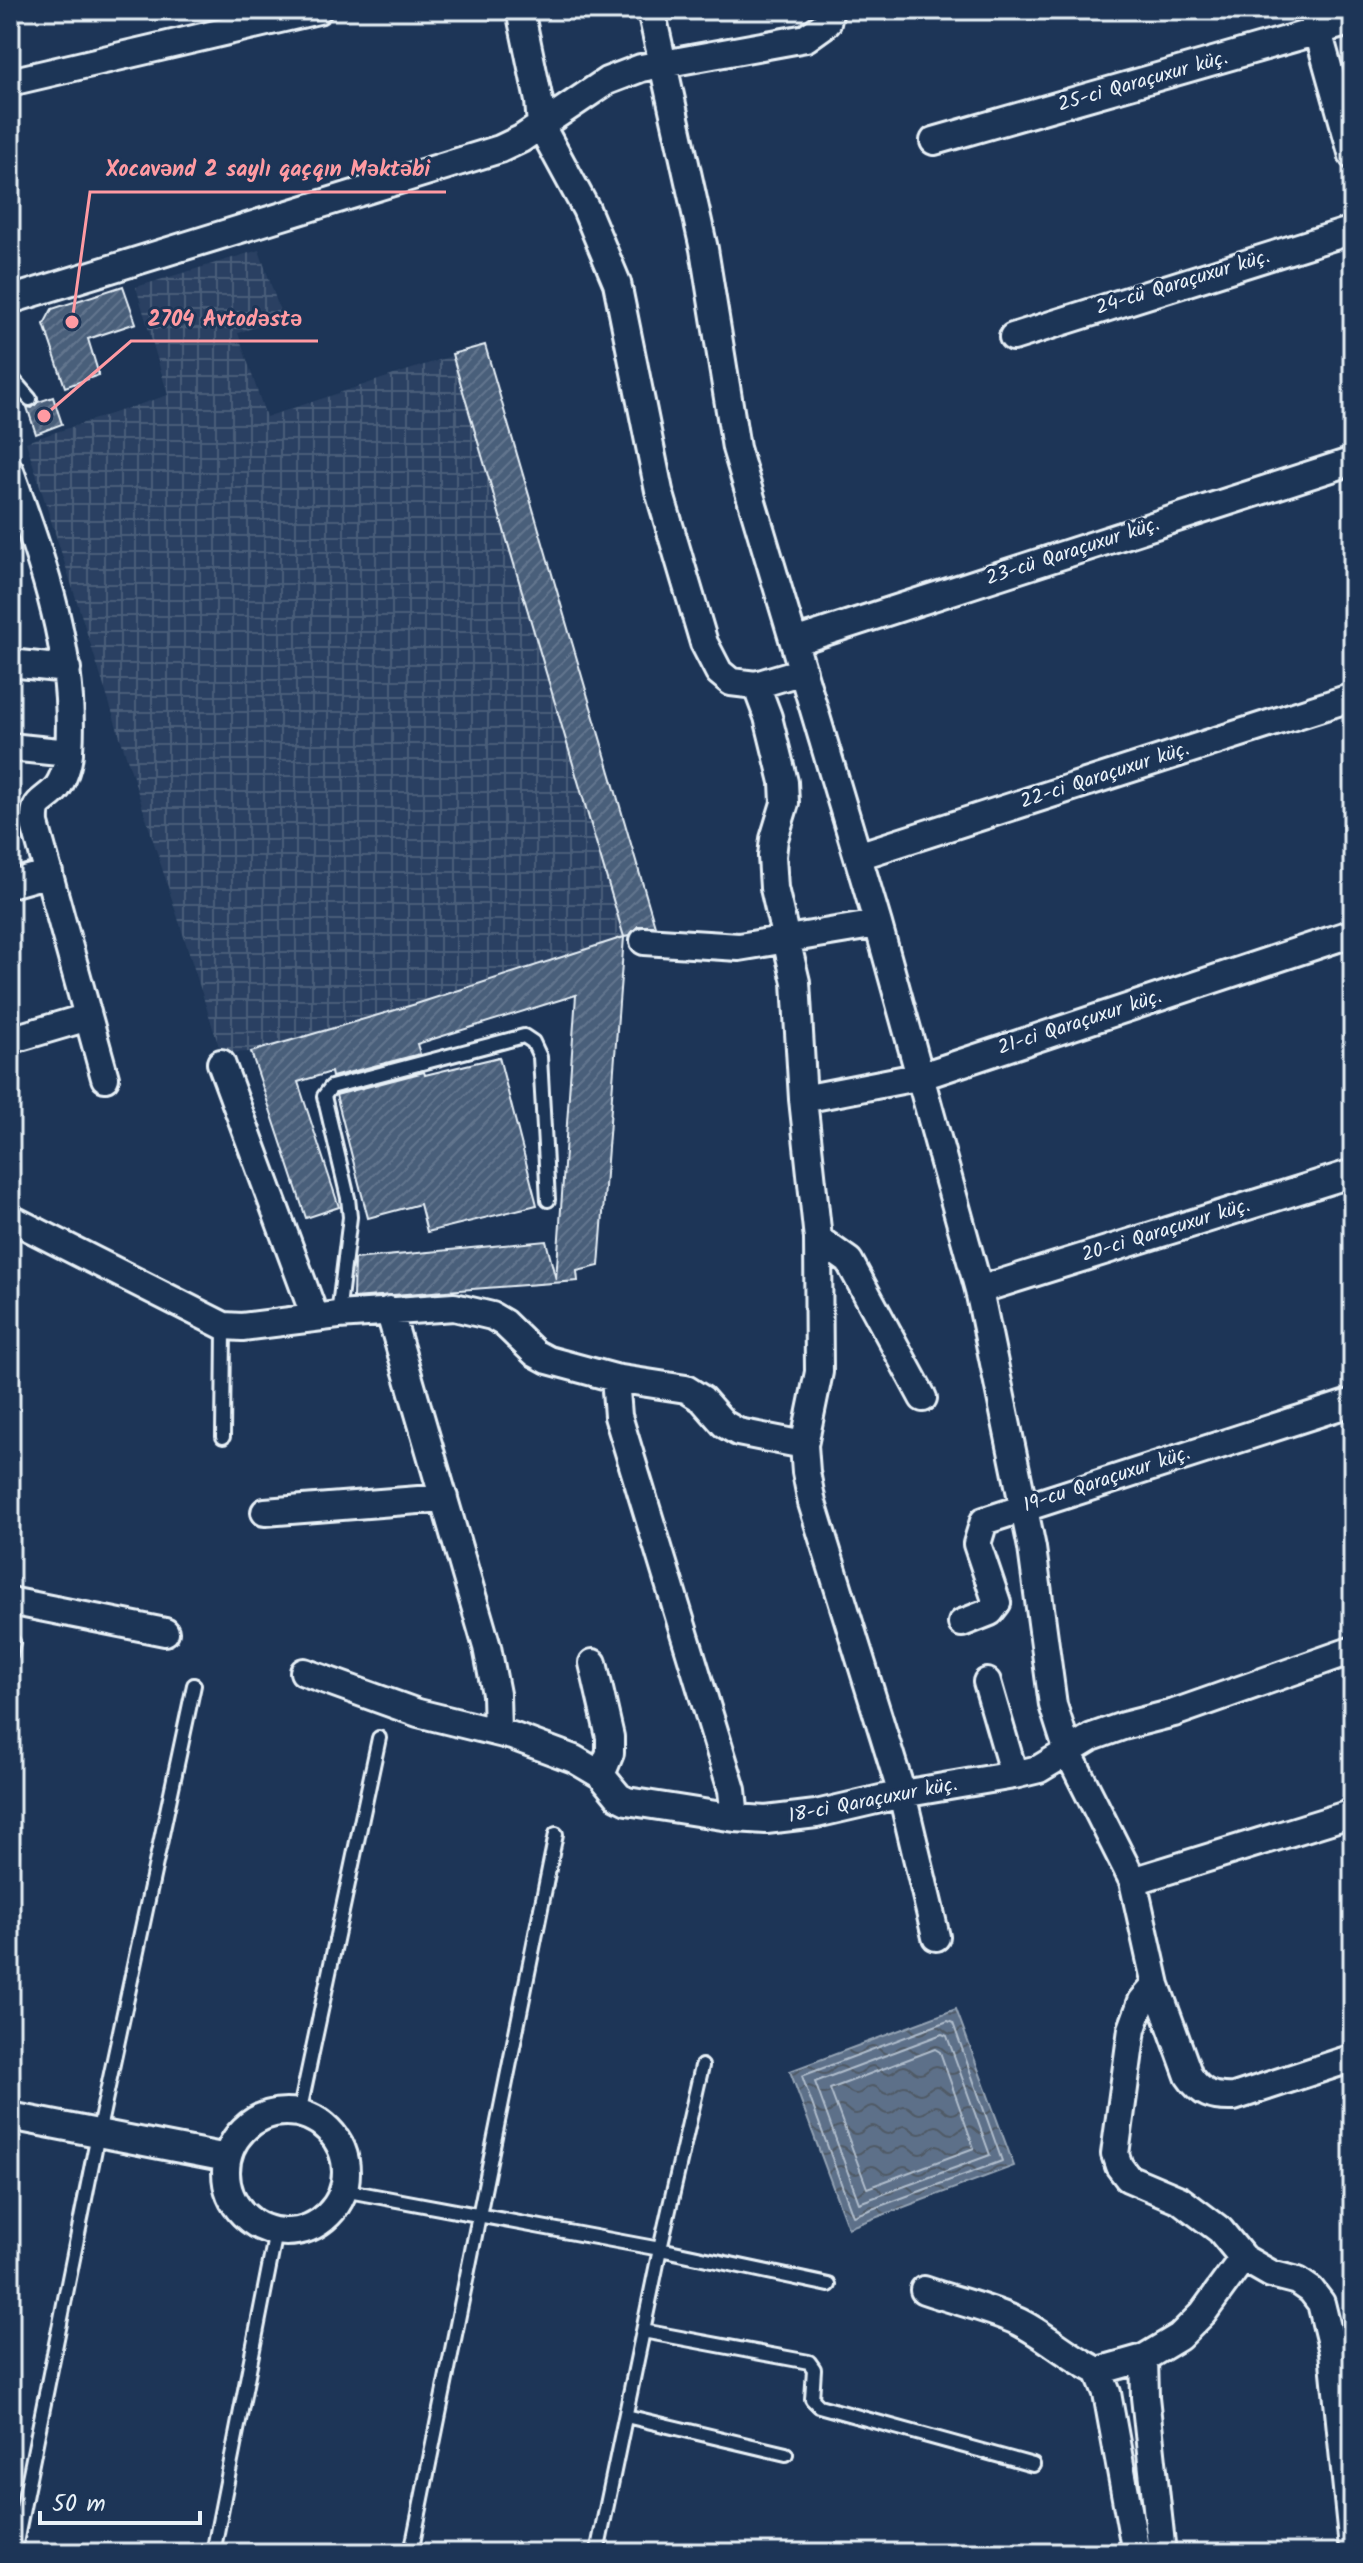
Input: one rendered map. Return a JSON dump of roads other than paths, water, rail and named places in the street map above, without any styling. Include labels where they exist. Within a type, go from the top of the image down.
[{"type":"street","points":[[10,82],[318,10]]},
{"type":"street","points":[[520,10],[539,101],[541,126],[586,209],[617,283],[659,491],[704,643],[719,672],[731,682],[756,685],[803,671]]},
{"type":"street","points":[[651,10],[704,249],[736,448],[922,1076],[979,1290],[1032,1548],[1053,1705],[1068,1752],[1133,1881],[1156,1985],[1189,2076],[1197,2088],[1218,2098],[1234,2097],[1353,2058]]},
{"type":"street","points":[[10,300],[500,149],[541,126],[607,81],[641,68],[806,38],[827,23],[830,10]]},
{"type":"street","points":[[1315,21],[1353,156]]},
{"type":"street","name":"25-ci Qaraçuxur küç.","points":[[934,141],[1315,21],[1353,21]]},
{"type":"street","name":"24-cü Qaraçuxur küç.","points":[[1013,337],[1353,230]]},
{"type":"street","name":"23-cü Qaraçuxur küç.","points":[[794,642],[1353,461]]},
{"type":"street","points":[[10,471],[19,518],[53,599],[67,669],[69,753],[56,789],[34,808],[35,824],[105,1078]]},
{"type":"street","points":[[10,663],[67,669]]},
{"type":"street","points":[[756,685],[768,717],[784,782],[785,803],[772,856],[774,888],[796,982],[803,1099],[818,1239],[819,1372],[804,1445],[806,1472],[812,1503],[902,1794],[936,1937]]},
{"type":"street","name":"22-ci Qaraçuxur küç.","points":[[858,856],[1353,697]]},
{"type":"street","points":[[10,747],[69,753]]},
{"type":"street","points":[[10,884],[49,873]]},
{"type":"street","points":[[644,941],[739,947],[878,924]]},
{"type":"street","name":"21-ci Qaraçuxur küç.","points":[[803,1099],[922,1076],[1353,933]]},
{"type":"street","points":[[10,1040],[88,1017]]},
{"type":"street","points":[[221,1063],[327,1316]]},
{"type":"street","name":"20-ci Qaraçuxur küç.","points":[[979,1290],[1353,1173]]},
{"type":"street","points":[[10,1218],[224,1326],[242,1327],[389,1310],[454,1307],[492,1316],[504,1323],[535,1353],[548,1360],[615,1378],[686,1389],[702,1399],[724,1424],[738,1432],[804,1445]]},
{"type":"street","points":[[818,1239],[849,1261],[923,1398]]},
{"type":"street","points":[[389,1310],[493,1675],[497,1732]]},
{"type":"street","points":[[615,1378],[618,1416],[732,1790],[735,1818]]},
{"type":"street","name":"19-cu Qaraçuxur küç.","points":[[962,1623],[990,1612],[997,1603],[977,1544],[984,1521],[1353,1402]]},
{"type":"street","points":[[265,1512],[444,1498]]},
{"type":"street","points":[[10,1601],[165,1632]]},
{"type":"street","name":"18-ci Qaraçuxur küç.","points":[[304,1672],[418,1713],[497,1732],[574,1759],[601,1775],[619,1797],[627,1801],[766,1820],[816,1814],[902,1794],[1039,1769],[1092,1737],[1174,1713],[1353,1650]]},
{"type":"street","points":[[593,1663],[610,1737],[610,1753],[601,1775]]},
{"type":"street","points":[[987,1682],[1014,1775]]},
{"type":"street","points":[[1133,1881],[1353,1813]]},
{"type":"street","points":[[1156,1985],[1142,2001],[1132,2029],[1115,2154],[1119,2166],[1128,2178],[1180,2200],[1220,2230],[1243,2258],[1271,2274],[1298,2281],[1311,2290],[1321,2303],[1333,2352],[1353,2548]]},
{"type":"street","points":[[280,2112],[299,2114],[317,2121],[332,2134],[342,2151],[346,2171],[343,2190],[336,2206],[317,2223],[293,2232],[276,2232],[246,2218],[235,2205],[225,2175],[227,2158],[234,2141],[247,2126],[262,2117],[280,2112]]},
{"type":"street","points":[[10,2116],[227,2158]]},
{"type":"street","points":[[1098,2371],[1144,2358],[1179,2337],[1203,2313],[1243,2258]]},
{"type":"street","points":[[924,2290],[1016,2321],[1098,2371],[1107,2393],[1136,2553]]},
{"type":"street","points":[[1144,2358],[1145,2397],[1162,2553]]},
{"type":"lane","points":[[10,376],[30,399]]},
{"type":"lane","points":[[327,1316],[350,1217],[324,1096],[331,1087],[524,1036],[533,1042],[540,1057],[548,1200]]},
{"type":"lane","points":[[223,1437],[224,1326]]},
{"type":"lane","points":[[14,2553],[98,2134],[194,1685]]},
{"type":"lane","points":[[299,2114],[379,1738]]},
{"type":"lane","points":[[411,2553],[556,1834]]},
{"type":"lane","points":[[597,2553],[660,2249],[702,2066]]},
{"type":"lane","points":[[343,2190],[660,2249],[829,2285]]},
{"type":"lane","points":[[213,2553],[276,2232]]},
{"type":"lane","points":[[643,2331],[809,2362],[814,2369],[812,2399],[819,2406],[1033,2465]]},
{"type":"lane","points":[[626,2416],[786,2454]]},
{"type":"water","points":[[956,2009],[1014,2166],[848,2228],[790,2071]]},
{"type":"place","name":"Xocavənd 2 saylı qaçqın Məktəbi","points":[[72,322]]},
{"type":"place","name":"2704 Avtodəstə","points":[[44,416]]}]
